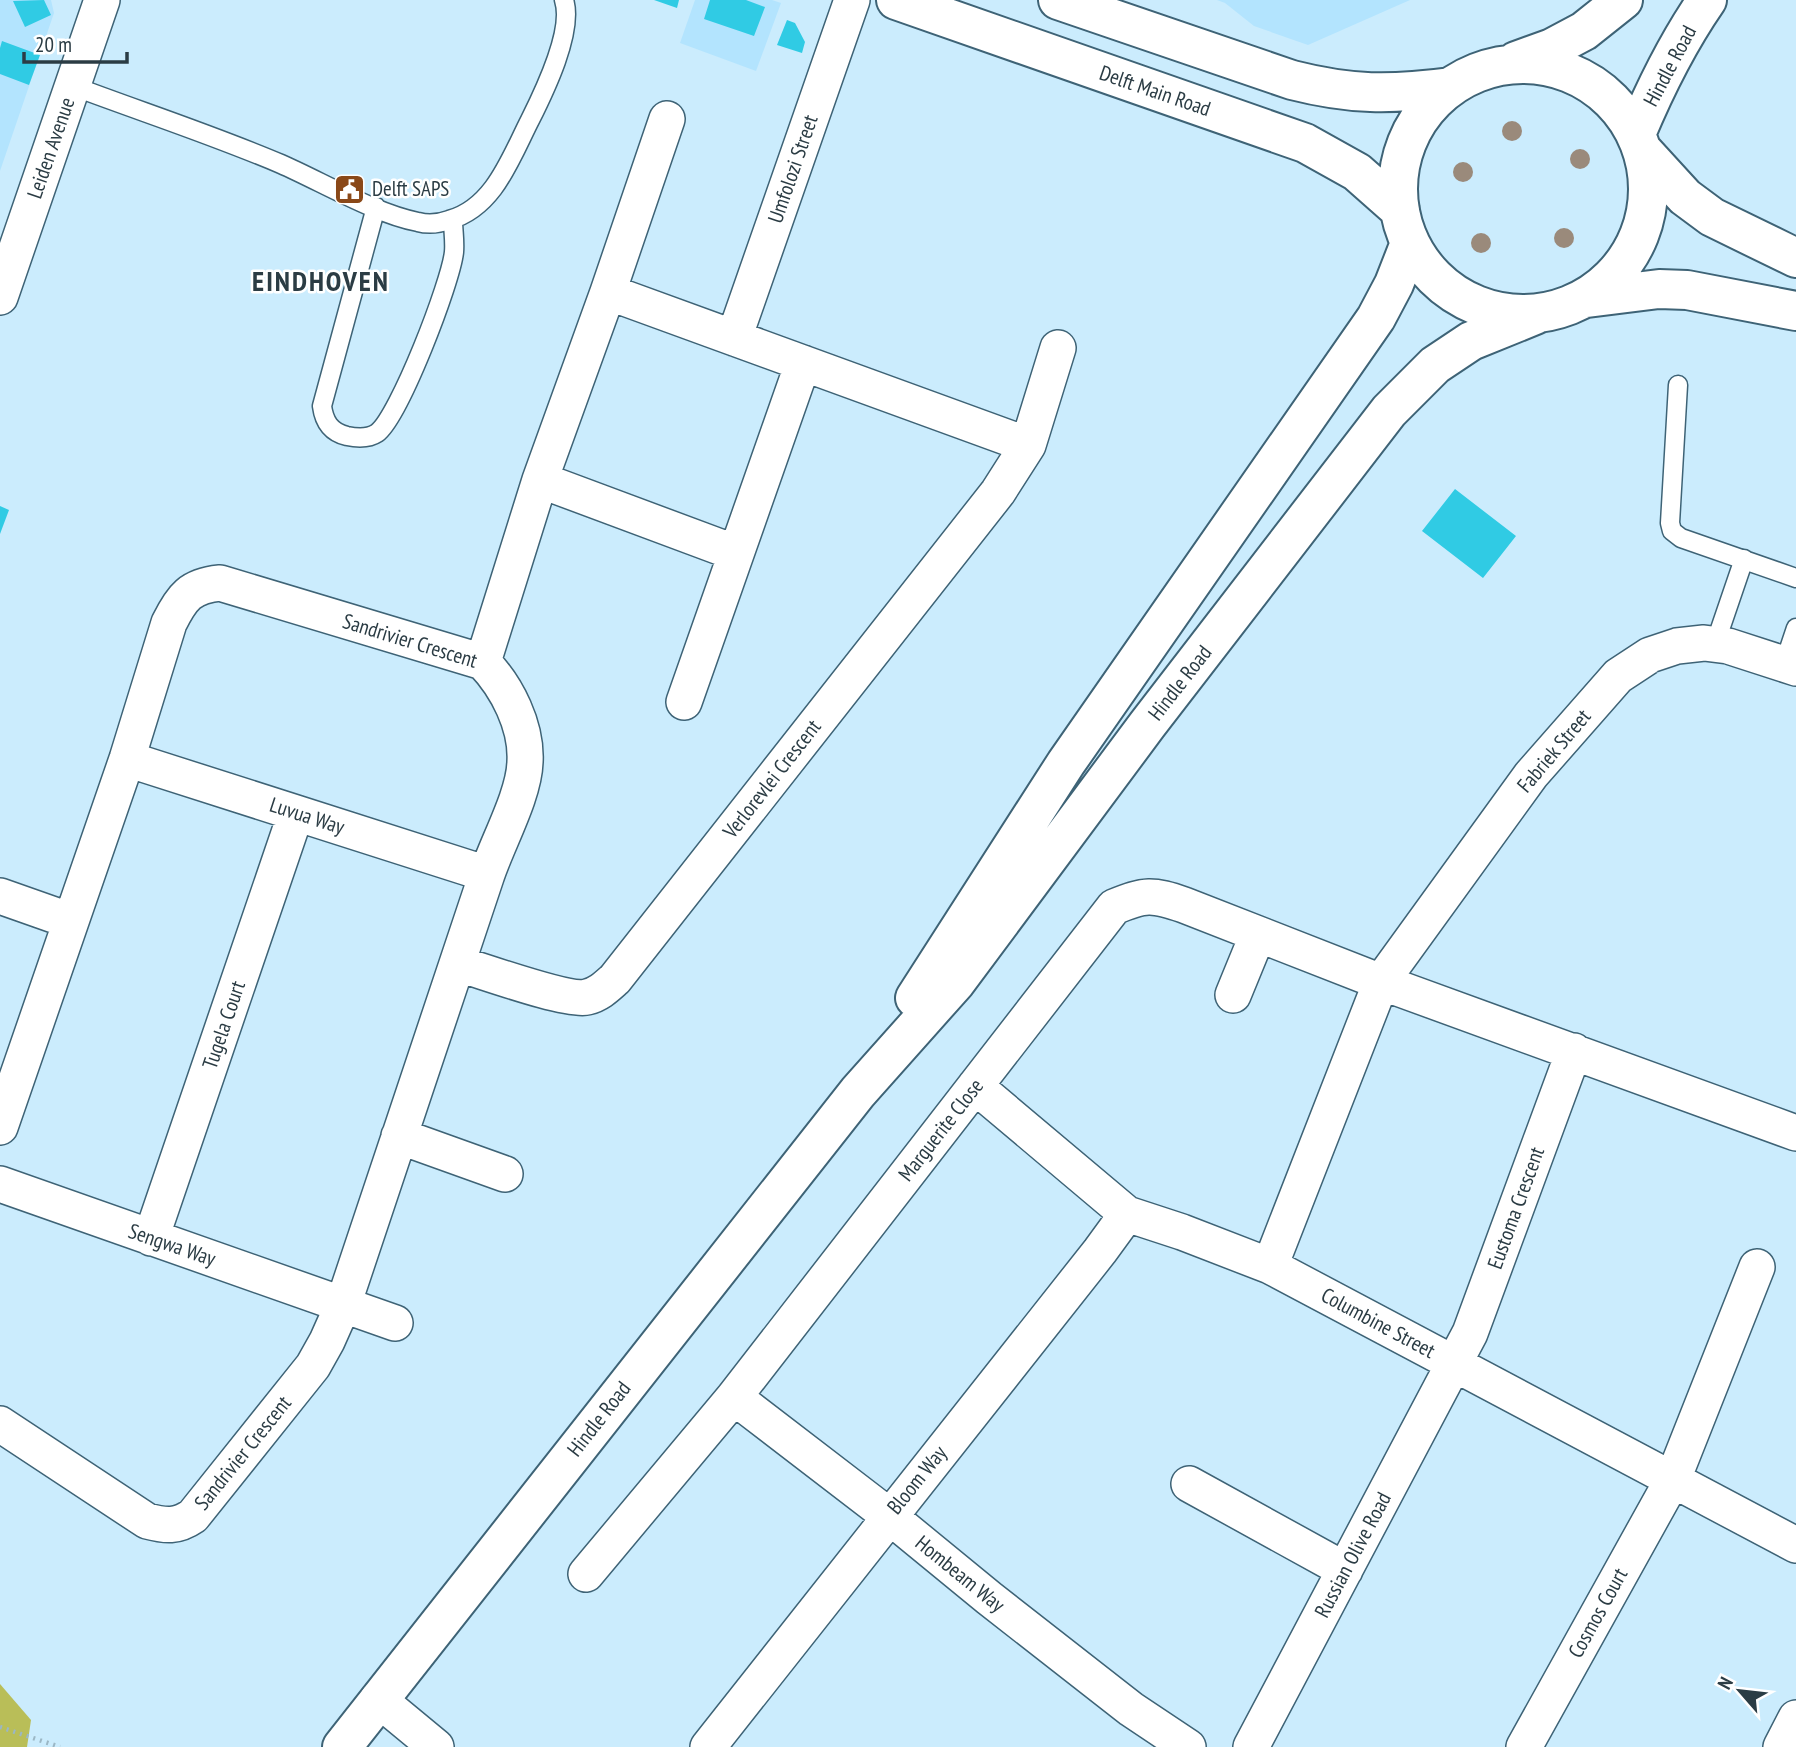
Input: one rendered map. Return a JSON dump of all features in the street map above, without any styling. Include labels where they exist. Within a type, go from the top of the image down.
[{"type":"main road","name":"Delft Main Road","points":[[896,0],[1305,144],[1357,172],[1405,227]]},
{"type":"main road","points":[[1058,0],[1292,80],[1324,88],[1351,93],[1388,94],[1451,87]]},
{"type":"main road","points":[[1623,0],[1584,31],[1552,48],[1467,77],[1451,87],[1425,111],[1408,141],[1399,175],[1405,227],[1431,275],[1461,299],[1497,313],[1535,315],[1562,309],[1587,298],[1613,277],[1634,249],[1646,217],[1649,183],[1639,142]]},
{"type":"main road","name":"Hindle Road","points":[[1639,142],[1660,78],[1685,32],[1707,0]]},
{"type":"main road","points":[[1504,66],[1549,66],[1591,83],[1609,97],[1624,115],[1639,142],[1685,197],[1712,217],[1796,258]]},
{"type":"main road","name":"Hindle Road","points":[[858,1092],[934,967],[1066,763],[1376,318],[1394,284],[1405,227]]},
{"type":"main road","points":[[1587,298],[1659,289],[1687,290],[1796,311]]},
{"type":"main road","name":"Hindle Road","points":[[342,1747],[858,1092],[956,982],[1147,725],[1389,411],[1435,365],[1471,341],[1535,315]]},
{"type":"street","name":"Leiden Avenue","points":[[0,297],[102,0]]},
{"type":"street","name":"Umfolozi Street","points":[[734,338],[852,0]]},
{"type":"street","points":[[483,662],[540,480],[667,119]]},
{"type":"street","points":[[608,292],[1028,445]]},
{"type":"street","name":"Verlorevlei Crescent","points":[[459,964],[562,995],[584,998],[599,992],[615,979],[998,492],[1028,445],[1058,348]]},
{"type":"street","points":[[684,702],[803,363]]},
{"type":"street","points":[[540,480],[736,553]]},
{"type":"street","name":"Sandrivier Crescent","points":[[0,1127],[10,1066],[71,922],[127,759],[169,623],[187,594],[194,588],[220,583],[483,662],[498,677],[523,730],[526,748],[521,785],[487,874],[343,1305],[313,1366],[193,1516],[182,1523],[169,1526],[148,1521],[0,1424]]},
{"type":"street","name":"Fabriek Street","points":[[1270,1266],[1381,982],[1531,775],[1618,676],[1650,655],[1677,646],[1715,644],[1790,666]]},
{"type":"street","name":"Luvua Way","points":[[127,759],[487,874]]},
{"type":"street","name":"Tugela Court","points":[[151,1238],[296,813]]},
{"type":"street","name":"Marguerite Close","points":[[586,1574],[734,1397],[1114,907],[1136,898],[1157,896],[1381,982]]},
{"type":"street","points":[[0,897],[71,922]]},
{"type":"street","points":[[1233,995],[1258,934]]},
{"type":"street","points":[[1381,982],[1796,1133]]},
{"type":"street","name":"Eustoma Crescent","points":[[1455,1363],[1470,1333],[1574,1051]]},
{"type":"street","name":"Columbine Street","points":[[975,1086],[1126,1214],[1270,1266],[1796,1545]]},
{"type":"street","points":[[399,1136],[505,1174]]},
{"type":"street","name":"Sengwa Way","points":[[0,1184],[343,1305]]},
{"type":"street","name":"Bloom Way","points":[[708,1747],[1100,1251],[1126,1214]]},
{"type":"street","name":"Cosmos Court","points":[[1524,1747],[1673,1479],[1757,1267]]},
{"type":"street","points":[[343,1305],[395,1324]]},
{"type":"street","name":"Russian Olive Road","points":[[1251,1747],[1455,1363]]},
{"type":"street","name":"Hombeam Way","points":[[734,1397],[889,1516],[1131,1709],[1188,1747]]},
{"type":"street","points":[[1189,1483],[1345,1570]]},
{"type":"street","points":[[378,1699],[436,1747]]},
{"type":"street","points":[[1782,1747],[1796,1718]]},
{"type":"lane","points":[[73,86],[273,161],[376,207],[416,222],[434,224],[453,219],[477,206],[497,184],[544,92],[560,46],[566,18],[564,0]]},
{"type":"lane","points":[[376,207],[322,406],[327,424],[334,431],[352,437],[374,435],[389,419],[441,302],[454,252],[453,219]]},
{"type":"lane","points":[[1678,385],[1670,523],[1672,531],[1681,538],[1796,578]]},
{"type":"lane","points":[[1715,644],[1744,559]]},
{"type":"lane","points":[[1790,666],[1796,628]]},
{"type":"path","points":[[0,1727],[60,1747]]},
{"type":"shaded area","points":[[0,0],[51,0],[54,13],[0,171]]},
{"type":"shaded area","points":[[695,0],[772,0],[781,3],[756,71],[680,43]]},
{"type":"shaded area","points":[[1217,0],[1410,0],[1308,45],[1254,26],[1225,3]]},
{"type":"shaded area","points":[[0,1684],[31,1720],[27,1747],[0,1747]]},
{"type":"building","points":[[44,0],[51,15],[25,27],[13,1]]},
{"type":"building","points":[[654,0],[679,0],[677,8]]},
{"type":"building","points":[[710,0],[746,0],[765,7],[754,36],[704,19]]},
{"type":"building","points":[[787,20],[795,23],[805,42],[802,53],[777,45]]},
{"type":"building","points":[[2,41],[40,55],[29,85],[0,74]]},
{"type":"building","points":[[1455,489],[1516,536],[1483,578],[1422,531]]},
{"type":"building","points":[[0,506],[9,510],[0,534]]},
{"type":"place","name":"Delft SAPS","points":[[349,189]]},
{"type":"district","name":"EINDHOVEN","points":[[321,281]]}]
